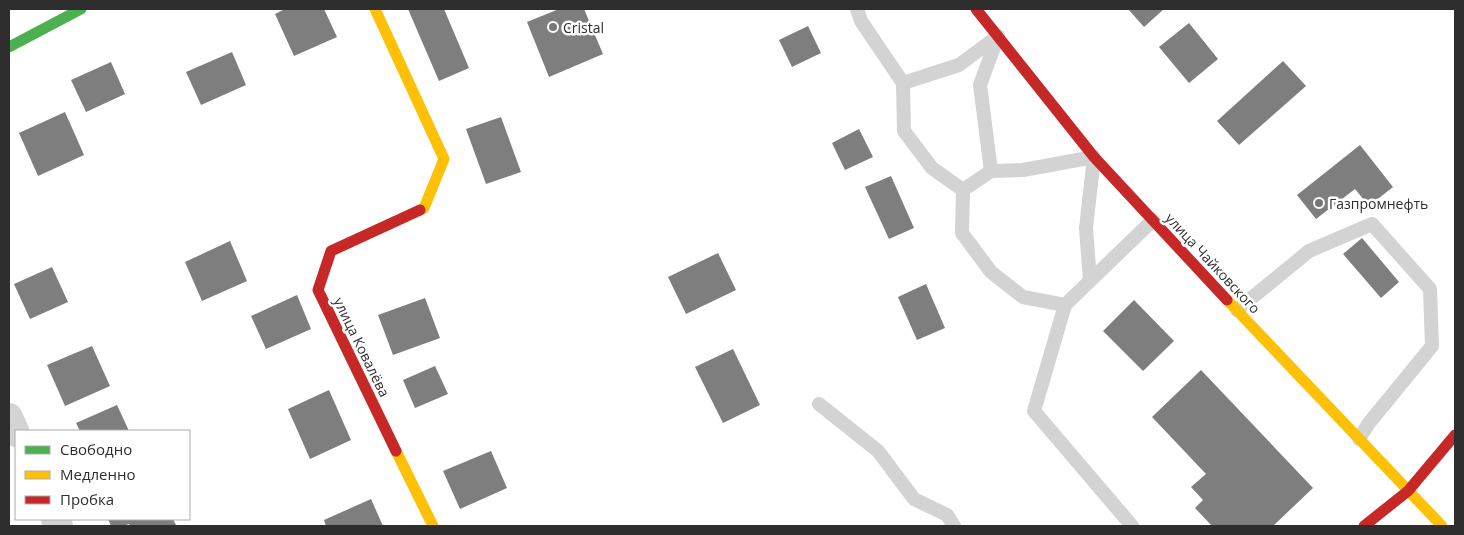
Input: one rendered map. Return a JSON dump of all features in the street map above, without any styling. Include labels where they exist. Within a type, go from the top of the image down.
[{"type":"street","points":[[9,47],[81,9]]},
{"type":"street","name":"улица Ковалёва","points":[[375,9],[444,159],[424,208],[331,251],[318,290],[433,526]]},
{"type":"street","name":"улица Чайковского","points":[[976,9],[1094,157],[1439,525]]},
{"type":"street","points":[[9,417],[15,431]]},
{"type":"street","points":[[1364,526],[1408,491],[1455,434]]},
{"type":"lane","points":[[857,9],[861,21],[904,83],[904,131],[932,168],[963,190]]},
{"type":"lane","points":[[904,83],[958,66],[998,36]]},
{"type":"lane","points":[[991,171],[980,85],[998,36]]},
{"type":"lane","points":[[963,190],[991,171],[1023,170],[1094,157],[1086,228],[1090,281]]},
{"type":"lane","points":[[963,190],[962,233],[991,272],[1023,297],[1065,305]]},
{"type":"lane","points":[[1132,526],[1034,411],[1065,305],[1153,220]]},
{"type":"lane","points":[[1237,310],[1309,251],[1372,224],[1430,289],[1432,346],[1369,423],[1359,439]]},
{"type":"lane","points":[[819,404],[878,451],[914,499],[947,515],[954,526]]},
{"type":"building","points":[[285,9],[324,9],[337,37],[294,56],[275,14]]},
{"type":"building","points":[[408,9],[444,9],[469,68],[439,81]]},
{"type":"building","points":[[559,9],[584,9],[603,54],[549,77],[527,22]]},
{"type":"building","points":[[1128,9],[1164,9],[1144,27]]},
{"type":"building","points":[[1189,23],[1218,59],[1189,83],[1159,47]]},
{"type":"building","points":[[808,26],[821,53],[792,67],[779,40]]},
{"type":"building","points":[[232,52],[246,85],[201,105],[186,72]]},
{"type":"building","points":[[1283,61],[1306,86],[1239,145],[1217,121]]},
{"type":"building","points":[[111,62],[125,94],[86,112],[71,80]]},
{"type":"building","points":[[65,112],[84,155],[38,176],[19,133]]},
{"type":"building","points":[[501,117],[521,172],[486,184],[466,129]]},
{"type":"building","points":[[859,129],[873,157],[845,170],[832,143]]},
{"type":"building","points":[[1360,145],[1393,187],[1369,206],[1355,189],[1316,219],[1297,195]]},
{"type":"building","points":[[891,176],[914,228],[889,239],[865,187]]},
{"type":"building","points":[[1362,238],[1399,282],[1381,298],[1343,254]]},
{"type":"building","points":[[230,241],[247,281],[202,301],[185,262]]},
{"type":"building","points":[[718,253],[736,290],[686,314],[668,277]]},
{"type":"building","points":[[52,267],[68,302],[30,319],[14,284]]},
{"type":"building","points":[[926,284],[945,328],[917,340],[898,297]]},
{"type":"building","points":[[297,295],[311,329],[266,349],[251,316]]},
{"type":"building","points":[[425,298],[440,338],[393,355],[378,315]]},
{"type":"building","points":[[1134,300],[1174,341],[1143,371],[1103,331]]},
{"type":"building","points":[[92,346],[110,386],[65,406],[47,365]]},
{"type":"building","points":[[733,349],[760,405],[723,423],[695,367]]},
{"type":"building","points":[[435,366],[448,394],[415,408],[403,380]]},
{"type":"building","points":[[1201,370],[1313,488],[1273,526],[1212,526],[1195,508],[1203,500],[1191,487],[1206,474],[1152,417]]},
{"type":"building","points":[[329,390],[351,440],[310,459],[288,409]]},
{"type":"building","points":[[117,405],[129,430],[80,430],[76,423]]},
{"type":"building","points":[[491,451],[507,488],[460,509],[443,471]]},
{"type":"building","points":[[371,499],[383,526],[326,526],[324,520]]},
{"type":"building","points":[[108,520],[174,520],[176,525],[130,526],[129,524],[111,526]]},
{"type":"traffic: fast","points":[[9,47],[81,9]]},
{"type":"traffic: slow","points":[[375,9],[444,159],[424,208],[420,210]]},
{"type":"traffic: slow","points":[[1227,300],[1442,526]]},
{"type":"traffic: slow","points":[[396,451],[433,526]]},
{"type":"traffic: jam","points":[[976,9],[1094,157],[1227,300]]},
{"type":"traffic: jam","points":[[396,451],[318,290],[331,251],[420,210]]},
{"type":"traffic: jam","points":[[1364,526],[1408,491],[1455,435]]},
{"type":"place","name":"Cristal","points":[[553,27]]},
{"type":"place","name":"Газпромнефть","points":[[1319,203]]}]
